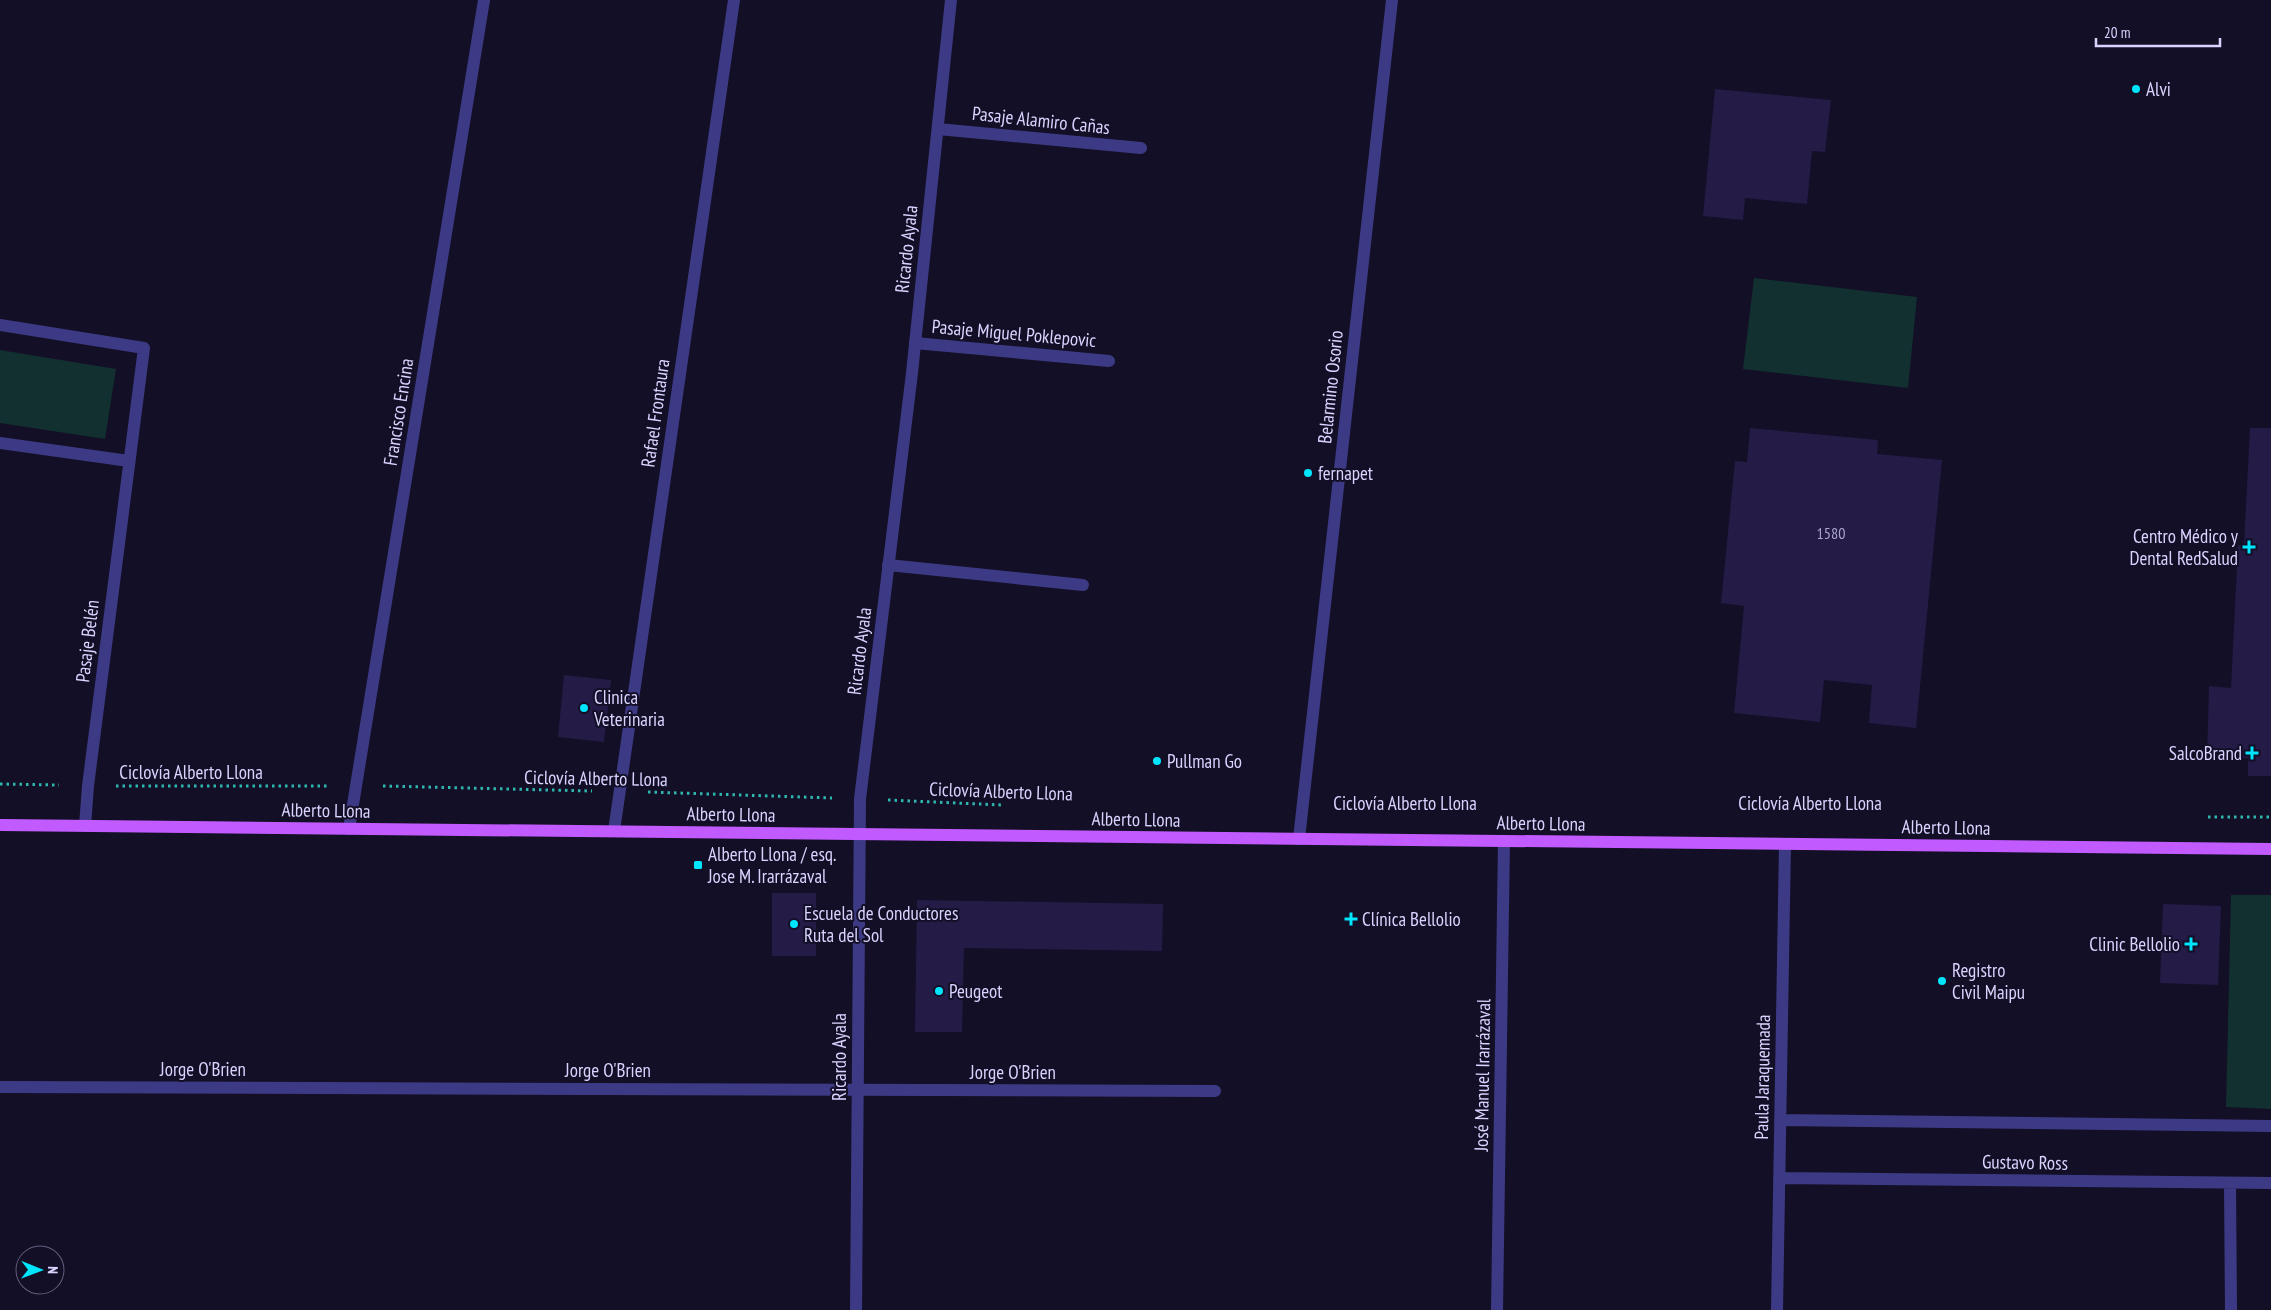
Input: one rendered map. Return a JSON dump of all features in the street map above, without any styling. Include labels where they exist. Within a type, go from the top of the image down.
[{"type":"main road","name":"Alberto Llona","points":[[0,825],[2271,849]]},
{"type":"street","name":"Francisco Encina","points":[[349,829],[484,0]]},
{"type":"street","name":"Rafael Frontaura","points":[[614,831],[734,0]]},
{"type":"street","name":"Ricardo Ayala","points":[[856,1310],[860,799],[915,343],[951,0]]},
{"type":"street","name":"Belarmino Osorio","points":[[1299,839],[1392,0]]},
{"type":"street","name":"Pasaje Alamiro Cañas","points":[[938,129],[1140,148]]},
{"type":"street","name":"Pasaje Belén","points":[[0,324],[144,348],[88,786],[85,826]]},
{"type":"street","name":"Pasaje Miguel Poklepovic","points":[[915,343],[1109,361]]},
{"type":"street","points":[[0,444],[129,461]]},
{"type":"street","points":[[888,565],[1083,585]]},
{"type":"street","name":"José Manuel Irarrázaval","points":[[1497,1310],[1504,841]]},
{"type":"street","name":"Paula Jaraquemada","points":[[1777,1310],[1785,844]]},
{"type":"street","name":"Jorge O'Brien","points":[[0,1087],[1215,1091]]},
{"type":"street","name":"Gustavo Ross","points":[[1780,1120],[2271,1126]]},
{"type":"street","name":"Gustavo Ross","points":[[1779,1178],[2271,1183]]},
{"type":"street","points":[[2230,1183],[2231,1310]]},
{"type":"path","name":"Ciclovía Alberto Llona","points":[[0,784],[88,786],[356,786],[860,799],[1007,805]]},
{"type":"path","points":[[2201,817],[2271,817]]},
{"type":"green space","points":[[1754,278],[1917,297],[1908,388],[1743,369]]},
{"type":"green space","points":[[0,350],[116,369],[105,439],[0,423]]},
{"type":"green space","points":[[2231,895],[2271,895],[2271,1109],[2226,1107]]},
{"type":"building","points":[[1715,89],[1831,100],[1825,152],[1812,151],[1807,204],[1745,198],[1743,220],[1703,216]]},
{"type":"building","points":[[1750,428],[1878,440],[1877,454],[1942,460],[1916,728],[1869,723],[1872,685],[1824,680],[1820,722],[1734,713],[1744,606],[1721,603],[1735,461],[1747,462]]},
{"type":"building","name":"Centro Médico y Dental RedSalud","points":[[2250,428],[2271,428],[2271,776],[2248,776],[2248,758],[2207,760],[2209,686],[2231,688],[2238,545],[2244,545]]},
{"type":"building","name":"Clinica Veterinaria","points":[[564,675],[611,680],[604,742],[558,737]]},
{"type":"building","name":"Escuela de Conductores Ruta del Sol","points":[[772,893],[816,893],[816,956],[772,956]]},
{"type":"building","name":"Peugeot","points":[[917,900],[1163,904],[1162,951],[964,948],[962,1032],[915,1032]]},
{"type":"building","name":"Clinic Bellolio","points":[[2163,904],[2221,906],[2218,985],[2160,983]]},
{"type":"place","name":"Alvi","points":[[2136,89]]},
{"type":"place","name":"fernapet","points":[[1308,473]]},
{"type":"place","name":"Centro Médico y Dental RedSalud","points":[[2249,547]]},
{"type":"place","name":"Clinica Veterinaria","points":[[584,708]]},
{"type":"place","name":"SalcoBrand","points":[[2252,753]]},
{"type":"place","name":"Pullman Go","points":[[1157,761]]},
{"type":"place","name":"Alberto Llona / esq. Jose M. Irarrázaval","points":[[698,865]]},
{"type":"place","name":"Clínica Bellolio","points":[[1351,919]]},
{"type":"place","name":"Escuela de Conductores Ruta del Sol","points":[[794,924]]},
{"type":"place","name":"Clinic Bellolio","points":[[2191,944]]},
{"type":"place","name":"Registro Civil Maipu","points":[[1942,981]]},
{"type":"place","name":"Peugeot","points":[[939,991]]}]
